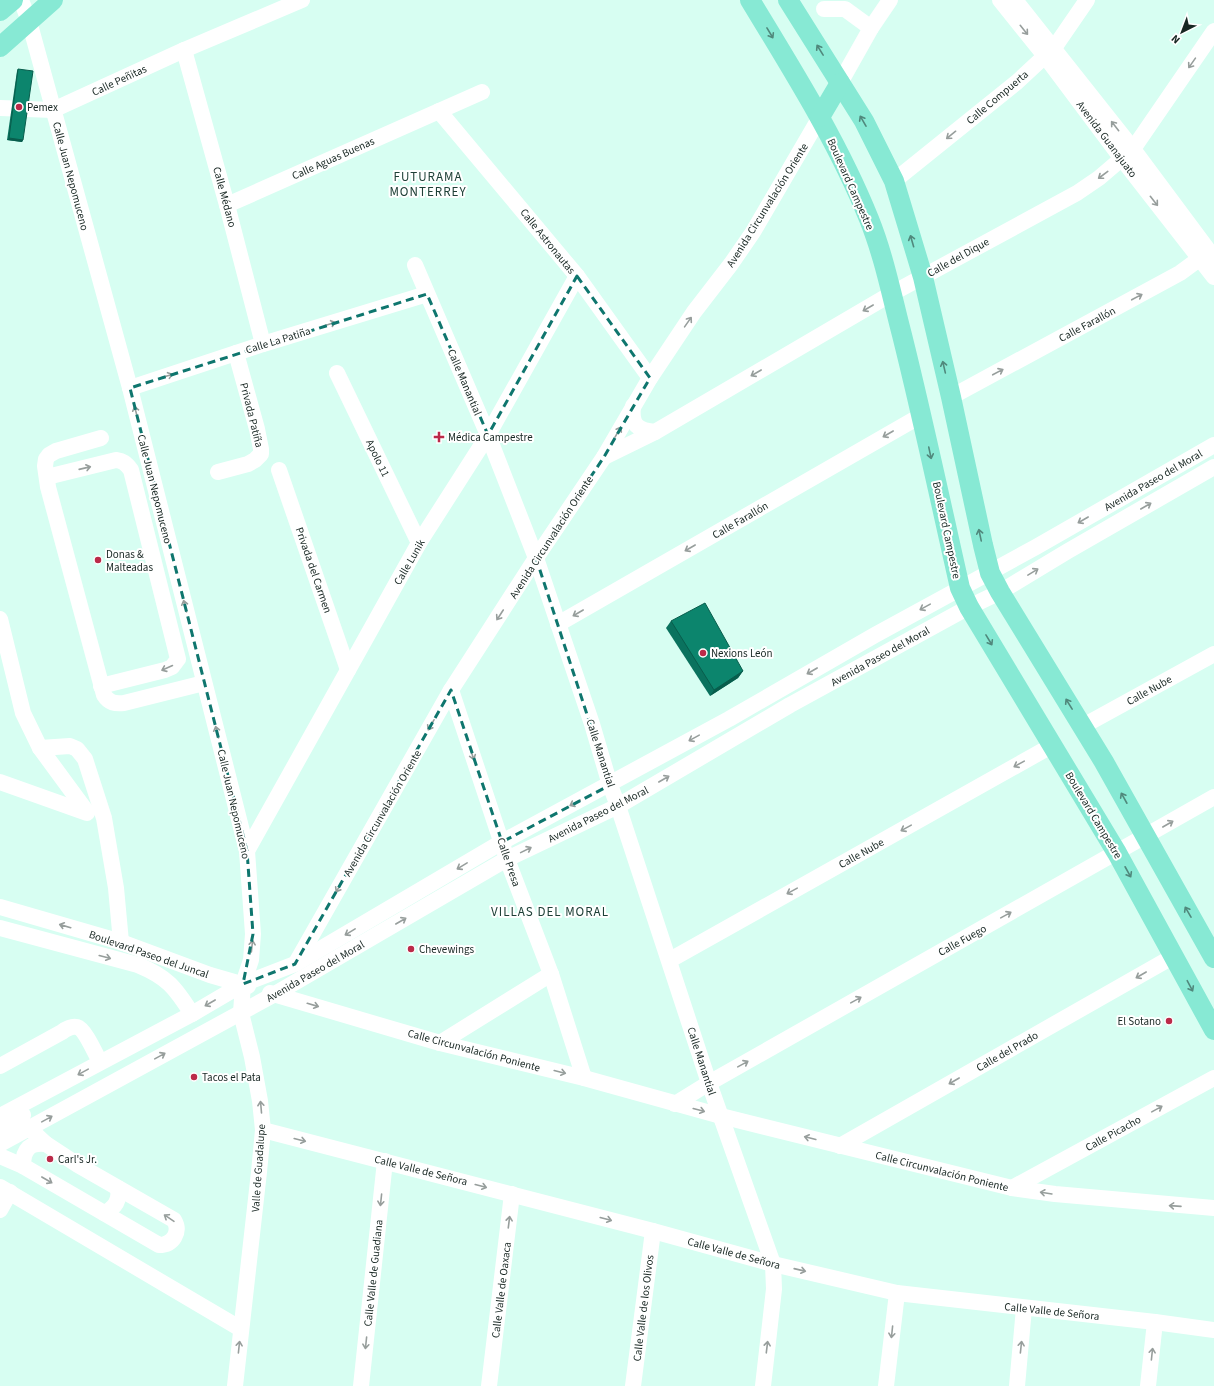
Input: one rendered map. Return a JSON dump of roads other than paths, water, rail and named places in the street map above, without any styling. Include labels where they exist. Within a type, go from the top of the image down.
[{"type":"main road","points":[[0,11],[13,0]]},
{"type":"main road","points":[[0,47],[53,0]]},
{"type":"main road","name":"Boulevard Campestre","points":[[750,0],[820,117],[852,179],[870,221],[879,249],[922,415],[960,588],[969,607],[1117,852],[1214,1030]]},
{"type":"main road","points":[[788,0],[874,139],[894,181],[923,277],[951,397],[982,545],[990,573],[1000,592],[1083,726],[1146,836],[1209,936],[1214,958]]},
{"type":"main road","points":[[820,117],[840,84]]},
{"type":"street","name":"Calle Juan Nepomuceno","points":[[21,0],[30,21],[53,110],[130,388],[247,851],[253,934],[250,960],[244,984]]},
{"type":"street","name":"Calle Peñitas","points":[[53,110],[184,50],[302,0]]},
{"type":"street","points":[[840,84],[890,0]]},
{"type":"street","name":"Avenida Guanajuato","points":[[1000,0],[1049,52]]},
{"type":"street","name":"Avenida Guanajuato","points":[[1015,0],[1049,52],[1127,154],[1209,252],[1214,277]]},
{"type":"street","name":"Calle Compuerta","points":[[894,181],[1017,82],[1049,52],[1087,0]]},
{"type":"street","points":[[824,9],[845,9],[872,28]]},
{"type":"street","name":"Calle del Dique","points":[[604,456],[655,432],[891,294],[1077,193],[1099,178],[1127,154],[1214,31]]},
{"type":"street","name":"Calle Médano","points":[[184,50],[227,205],[263,344]]},
{"type":"street","name":"Calle Aguas Buenas","points":[[227,205],[482,92]]},
{"type":"street","points":[[0,108],[53,110]]},
{"type":"street","name":"Calle Astronautas","points":[[439,110],[577,276],[650,378]]},
{"type":"street","name":"Avenida Circunvalación Oriente","points":[[295,964],[451,690],[604,456],[650,378],[690,318],[753,232],[820,117]]},
{"type":"street","name":"Calle Farallón","points":[[951,397],[1164,283],[1209,252]]},
{"type":"street","name":"Calle Manantial","points":[[415,265],[488,435],[536,558],[592,724],[610,785],[670,960],[709,1083],[773,1264],[774,1289],[763,1386]]},
{"type":"street","name":"Calle Lunik","points":[[247,851],[420,542],[488,435],[577,276]]},
{"type":"street","name":"Calle La Patiña","points":[[130,388],[263,344],[427,294]]},
{"type":"street","name":"Privada Patiña","points":[[218,472],[248,464],[255,460],[260,454],[261,449],[236,353]]},
{"type":"street","name":"Apolo 11","points":[[337,373],[420,542]]},
{"type":"street","points":[[633,406],[632,416],[638,426],[647,431],[655,432]]},
{"type":"street","name":"Calle Farallón","points":[[558,624],[922,415]]},
{"type":"street","points":[[101,438],[56,451],[49,455],[46,459],[45,466],[62,540],[104,695],[111,703],[116,704],[204,683]]},
{"type":"street","name":"Avenida Paseo del Moral","points":[[0,1116],[192,1014],[244,984],[295,964],[502,842],[610,785],[729,719],[875,635],[990,573],[1214,445]]},
{"type":"street","points":[[47,477],[116,460],[127,464],[131,470],[178,659],[172,667],[165,670],[101,686]]},
{"type":"street","name":"Avenida Paseo del Moral","points":[[0,1144],[275,994],[507,859],[618,806],[790,705],[969,607],[1000,592],[1214,467]]},
{"type":"street","name":"Privada del Carmen","points":[[279,470],[348,670]]},
{"type":"street","points":[[0,619],[5,665],[23,713],[40,748],[87,812]]},
{"type":"street","name":"Calle Nube","points":[[1083,726],[1214,654]]},
{"type":"street","name":"Calle Presa","points":[[451,690],[507,859],[551,974],[584,1078]]},
{"type":"street","name":"Calle Nube","points":[[670,960],[1053,745]]},
{"type":"street","points":[[40,748],[70,746],[77,749],[82,754],[87,765],[104,818],[115,881],[121,942]]},
{"type":"street","points":[[0,782],[104,818]]},
{"type":"street","name":"Calle Fuego","points":[[709,1083],[1214,797]]},
{"type":"street","name":"Boulevard Paseo del Juncal","points":[[1,912],[121,942],[210,976],[244,984],[275,994]]},
{"type":"street","name":"Boulevard Paseo del Juncal","points":[[0,928],[138,965],[154,972],[166,980],[174,988],[192,1014]]},
{"type":"street","name":"Calle del Prado","points":[[840,1146],[1174,956]]},
{"type":"street","points":[[440,1043],[551,974]]},
{"type":"street","name":"Valle de Guadalupe","points":[[235,1386],[263,1130],[260,1101],[252,1057],[241,1013],[244,984]]},
{"type":"street","name":"Calle Circunvalación Poniente","points":[[275,994],[440,1043],[584,1078],[721,1116],[1012,1188],[1063,1195],[1214,1208]]},
{"type":"street","points":[[0,1066],[72,1027],[76,1027],[83,1032],[100,1062]]},
{"type":"street","name":"Calle Picacho","points":[[1012,1188],[1214,1078]]},
{"type":"street","points":[[0,1129],[50,1098],[64,1082]]},
{"type":"street","points":[[674,1104],[709,1083]]},
{"type":"street","points":[[0,1156],[23,1166],[159,1245],[168,1244],[175,1237],[177,1228],[174,1220],[78,1165],[46,1144],[30,1129]]},
{"type":"street","name":"Calle Valle de Señora","points":[[263,1130],[653,1231],[773,1264],[897,1293],[1214,1330]]},
{"type":"street","points":[[23,1166],[24,1156],[30,1146],[39,1143],[46,1144]]},
{"type":"street","name":"Calle Valle de Guadiana","points":[[361,1386],[385,1161]]},
{"type":"street","points":[[104,1213],[116,1204],[119,1193],[118,1188]]},
{"type":"street","points":[[0,1210],[5,1189],[241,1329]]},
{"type":"street","name":"Calle Valle de Oaxaca","points":[[489,1386],[512,1194]]},
{"type":"street","name":"Calle Valle de los Olivos","points":[[633,1386],[653,1231]]},
{"type":"street","points":[[886,1386],[897,1293]]},
{"type":"street","points":[[1017,1386],[1024,1308]]},
{"type":"street","points":[[1148,1386],[1155,1322]]},
{"type":"place","name":"Pemex","points":[[19,107]]},
{"type":"place","name":"Médica Campestre","points":[[439,437]]},
{"type":"place","name":"Donas & Malteadas","points":[[98,560]]},
{"type":"place","name":"Nexions León","points":[[703,653]]},
{"type":"place","name":"Chevewings","points":[[411,949]]},
{"type":"place","name":"El Sotano","points":[[1169,1021]]},
{"type":"place","name":"Tacos el Pata","points":[[194,1077]]},
{"type":"place","name":"Carl's Jr.","points":[[50,1159]]},
{"type":"district","name":"FUTURAMA MONTERREY","points":[[428,184]]},
{"type":"district","name":"VILLAS DEL MORAL","points":[[550,911]]}]
